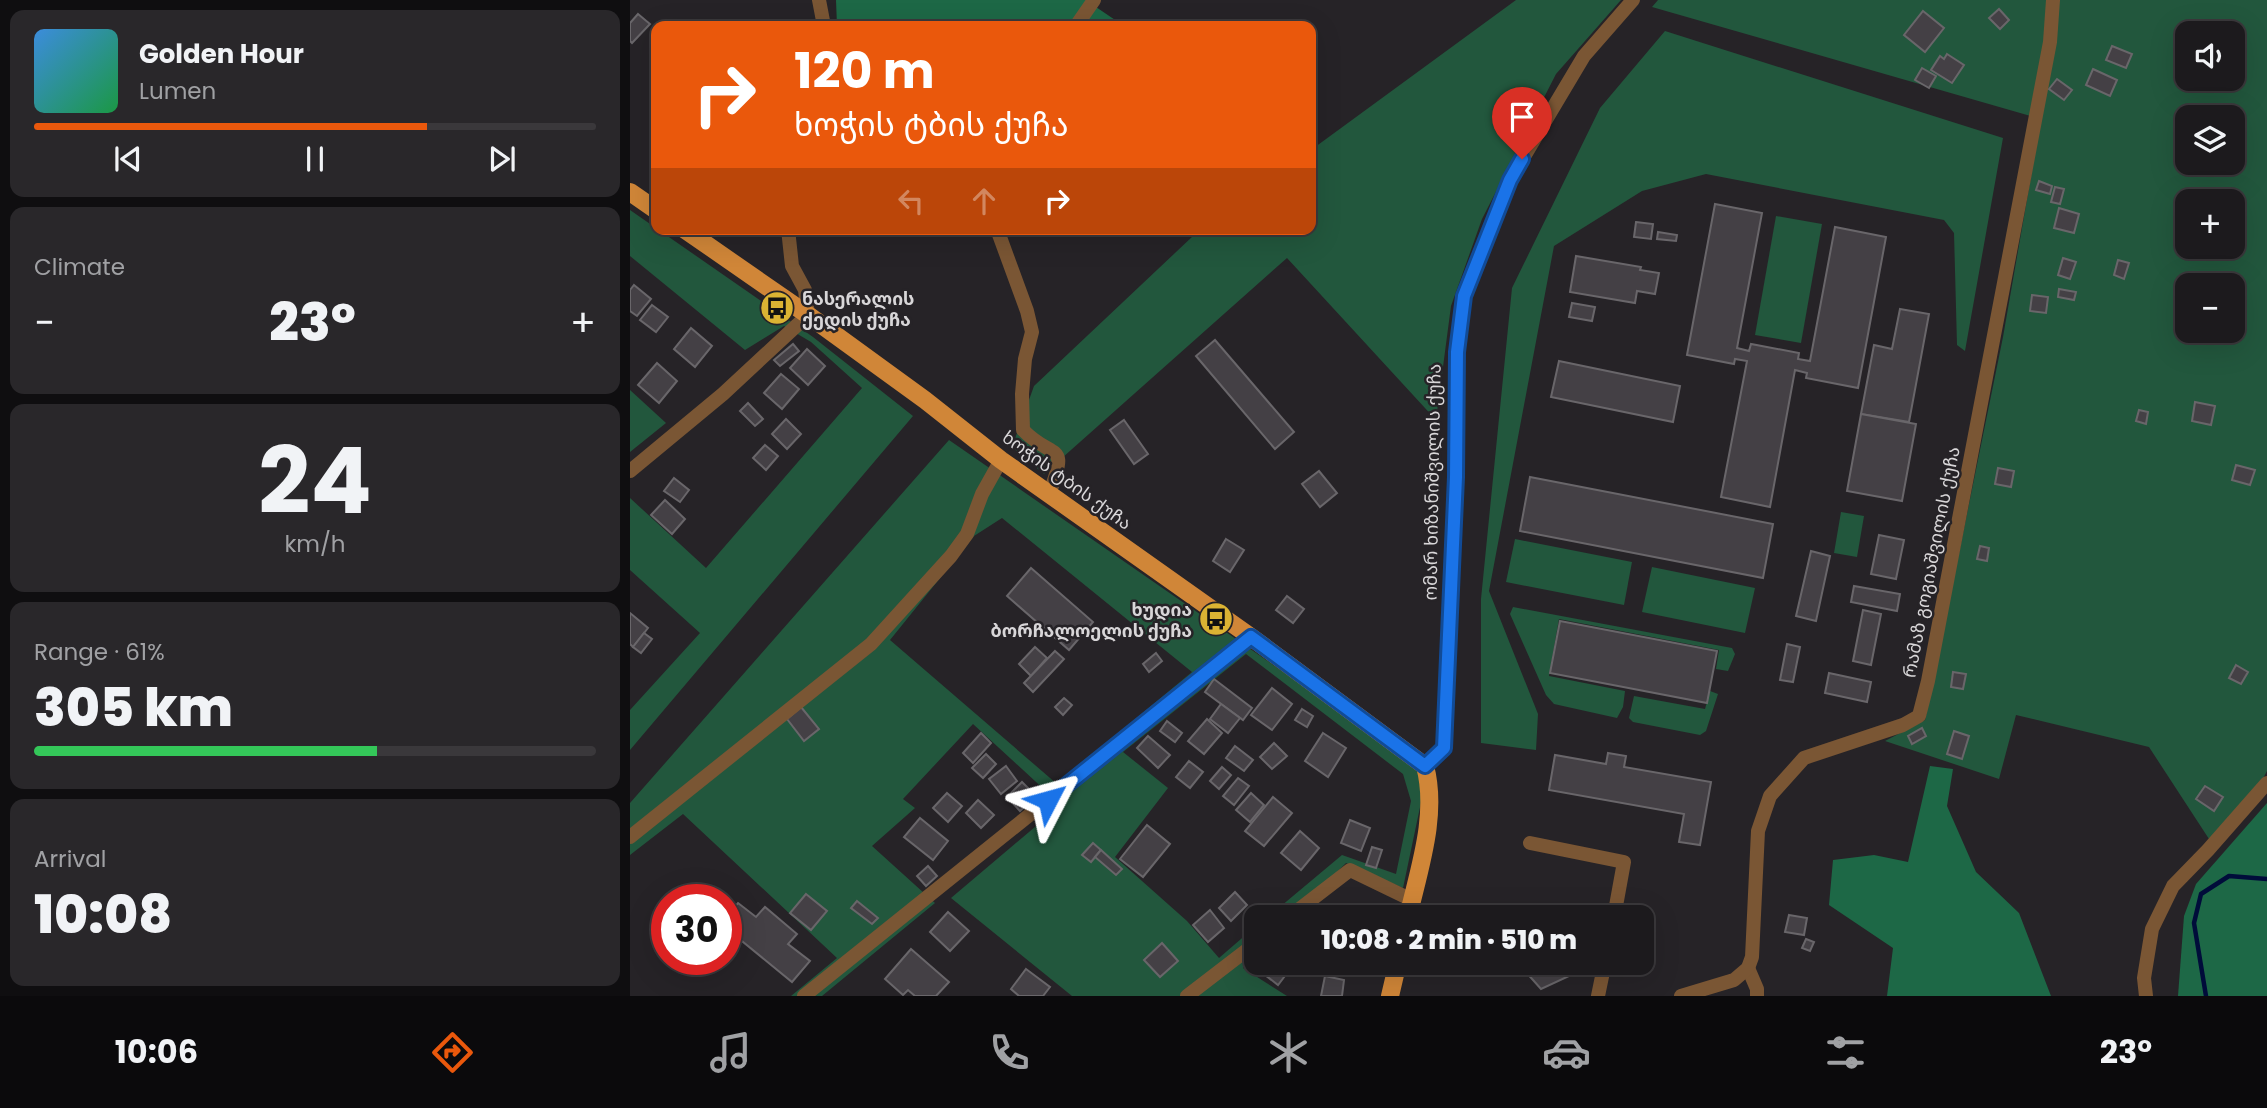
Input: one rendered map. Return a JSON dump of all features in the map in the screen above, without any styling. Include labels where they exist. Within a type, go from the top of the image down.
[{"type":"main road","points":[[630,192],[651,207]]},
{"type":"main road","name":"ხოჭის ტბის ქუჩა","points":[[693,235],[808,315],[925,400],[1001,460],[1251,637],[1425,766]]},
{"type":"main road","points":[[1411,905],[1430,804],[1425,766]]},
{"type":"main road","points":[[1390,996],[1395,975]]},
{"type":"street","points":[[819,0],[823,21]]},
{"type":"street","points":[[1079,21],[1094,0]]},
{"type":"street","name":"ომარ ხიზანიშვილის ქუჩა","points":[[1425,766],[1444,748],[1456,477],[1457,352],[1464,296],[1510,180],[1584,56],[1633,0]]},
{"type":"street","name":"რამაზ გოგიაშვილის ქუჩა","points":[[1748,968],[1752,957],[1758,831],[1770,796],[1804,758],[1903,725],[1919,716],[1928,681],[2050,42],[2053,0]]},
{"type":"street","points":[[630,471],[723,394],[808,315],[805,290],[792,265],[789,235]]},
{"type":"street","points":[[999,235],[1032,332],[1025,359],[1023,430],[1033,440],[1057,454],[1059,468],[1049,494]]},
{"type":"street","points":[[630,837],[872,644],[951,556],[967,534],[982,494],[1001,460]]},
{"type":"street","points":[[804,996],[1251,637]]},
{"type":"street","points":[[2146,996],[2144,978],[2152,929],[2173,886],[2267,783]]},
{"type":"street","points":[[1530,843],[1624,862],[1616,905]]},
{"type":"street","points":[[1305,905],[1350,870],[1405,905]]},
{"type":"street","points":[[1187,996],[1244,952]]},
{"type":"street","points":[[1681,996],[1734,980],[1748,968],[1757,989],[1756,996]]},
{"type":"street","points":[[1598,996],[1602,975]]},
{"type":"green space","points":[[836,0],[1093,0],[1093,5],[1117,21],[837,21]]},
{"type":"green space","points":[[1516,0],[1621,0],[1556,74],[1482,219],[1451,306],[1436,420],[1287,258],[1044,474],[1012,447],[1034,386],[1194,235],[1316,235],[1316,146]]},
{"type":"green space","points":[[1658,0],[2267,0],[2267,771],[2260,784],[2209,839],[2149,747],[2016,715],[1999,779],[1885,741],[1925,720],[2003,337],[2041,119],[1652,7]]},
{"type":"green space","points":[[1665,31],[2003,138],[1965,351],[1957,345],[1954,233],[1944,220],[1706,174],[1642,191],[1554,246],[1489,591],[1538,714],[1536,750],[1481,743],[1481,599],[1512,288],[1600,108]]},
{"type":"green space","points":[[630,210],[651,225],[651,235],[666,235],[813,337],[913,416],[630,750],[630,710],[700,633],[630,570],[630,498],[706,568],[862,388],[811,342],[784,326],[745,350],[630,256]]},
{"type":"green space","points":[[1776,216],[1822,224],[1801,343],[1755,335]]},
{"type":"green space","points":[[630,390],[666,423],[630,452]]},
{"type":"green space","points":[[949,440],[1331,705],[1419,770],[1423,793],[1403,888],[1346,863],[1304,905],[1282,905],[1342,855],[1396,874],[1411,801],[1403,774],[1246,654],[1123,752],[1168,788],[1115,857],[1187,921],[1219,958],[1244,936],[1244,975],[1254,975],[1287,996],[1072,996],[951,898],[1061,805],[973,724],[903,799],[915,808],[872,846],[935,903],[822,996],[791,996],[837,958],[683,814],[630,855],[630,803]],"holes":[[[1002,518],[1192,672],[1057,784],[890,640],[974,536]]]},
{"type":"green space","points":[[1841,512],[1864,516],[1857,557],[1834,553]]},
{"type":"green space","points":[[1515,539],[1632,562],[1624,605],[1506,582]]},
{"type":"green space","points":[[1652,567],[1755,588],[1745,633],[1642,612]]},
{"type":"green space","points":[[1513,607],[1732,648],[1735,654],[1728,671],[1716,669],[1719,650],[1559,619],[1549,676],[1625,691],[1623,707],[1617,718],[1554,704],[1546,695],[1510,614]]},
{"type":"green space","points":[[1710,691],[1718,694],[1706,731],[1700,735],[1633,722],[1629,718],[1634,696],[1705,709]]},
{"type":"green space","points":[[1930,766],[1953,769],[1947,806],[1976,872],[2019,913],[2051,996],[1887,996],[1893,948],[1829,905],[1833,860],[1874,855],[1908,862]]},
{"type":"green space","points":[[2267,803],[2267,996],[2178,996],[2184,916],[2196,884]]},
{"type":"building","points":[[1999,9],[2009,20],[2000,29],[1989,18]]},
{"type":"building","points":[[1923,11],[1944,28],[1925,52],[1904,35]]},
{"type":"building","points":[[638,14],[650,24],[632,43],[630,23]]},
{"type":"building","points":[[2112,46],[2132,54],[2126,68],[2106,60]]},
{"type":"building","points":[[1947,54],[1964,65],[1952,83],[1931,70],[1940,56],[1944,59]]},
{"type":"building","points":[[1922,68],[1936,76],[1929,88],[1915,80]]},
{"type":"building","points":[[2093,69],[2117,80],[2110,96],[2086,85]]},
{"type":"building","points":[[2057,79],[2072,90],[2064,100],[2049,89]]},
{"type":"building","points":[[2039,181],[2052,186],[2050,194],[2036,190]]},
{"type":"building","points":[[2055,187],[2064,189],[2060,204],[2051,202]]},
{"type":"building","points":[[1715,204],[1762,213],[1737,348],[1749,351],[1751,344],[1799,353],[1798,359],[1810,361],[1835,227],[1886,237],[1858,388],[1806,378],[1807,373],[1795,370],[1770,507],[1721,497],[1747,361],[1735,359],[1734,364],[1687,355]]},
{"type":"building","points":[[2059,208],[2079,214],[2074,233],[2054,228]]},
{"type":"building","points":[[1636,222],[1653,224],[1651,239],[1634,237]]},
{"type":"building","points":[[1658,232],[1677,235],[1676,241],[1657,239]]},
{"type":"building","points":[[1576,256],[1641,267],[1640,270],[1659,273],[1655,294],[1637,291],[1635,303],[1570,292]]},
{"type":"building","points":[[2063,258],[2076,262],[2070,279],[2058,275]]},
{"type":"building","points":[[2118,260],[2129,263],[2124,279],[2114,275]]},
{"type":"building","points":[[634,285],[651,299],[637,316],[630,311],[630,290]]},
{"type":"building","points":[[2059,289],[2076,292],[2074,300],[2058,297]]},
{"type":"building","points":[[2032,295],[2048,297],[2046,313],[2030,311]]},
{"type":"building","points":[[1572,303],[1595,307],[1592,321],[1569,317]]},
{"type":"building","points":[[652,305],[668,317],[656,332],[640,320]]},
{"type":"building","points":[[1900,309],[1929,314],[1909,422],[1861,414],[1874,345],[1892,349]]},
{"type":"building","points":[[691,328],[712,346],[695,367],[674,349]]},
{"type":"building","points":[[1215,340],[1294,432],[1275,449],[1196,356]]},
{"type":"building","points":[[793,344],[799,351],[780,366],[774,360]]},
{"type":"building","points":[[807,349],[825,366],[808,385],[790,368]]},
{"type":"building","points":[[1559,361],[1680,386],[1673,422],[1551,397]]},
{"type":"building","points":[[657,363],[677,381],[659,403],[638,385]]},
{"type":"building","points":[[781,374],[799,389],[782,409],[764,393]]},
{"type":"building","points":[[2195,402],[2215,406],[2211,425],[2192,421]]},
{"type":"building","points":[[748,403],[763,419],[755,426],[740,411]]},
{"type":"building","points":[[2139,410],[2148,412],[2146,424],[2136,421]]},
{"type":"building","points":[[1861,414],[1916,424],[1902,501],[1847,491]]},
{"type":"building","points":[[786,419],[801,434],[787,449],[772,434]]},
{"type":"building","points":[[1124,420],[1148,454],[1134,464],[1110,430]]},
{"type":"building","points":[[765,445],[778,456],[766,470],[753,458]]},
{"type":"building","points":[[2236,465],[2255,470],[2250,485],[2232,480]]},
{"type":"building","points":[[1998,468],[2014,471],[2011,487],[1995,484]]},
{"type":"building","points":[[1319,471],[1337,493],[1320,507],[1302,484]]},
{"type":"building","points":[[1530,477],[1773,524],[1763,578],[1520,531]]},
{"type":"building","points":[[674,478],[689,490],[680,502],[664,491]]},
{"type":"building","points":[[665,500],[685,519],[672,534],[651,515]]},
{"type":"building","points":[[1879,535],[1904,540],[1896,579],[1871,574]]},
{"type":"building","points":[[1226,539],[1244,550],[1230,572],[1213,561]]},
{"type":"building","points":[[1980,546],[1989,548],[1987,561],[1977,559]]},
{"type":"building","points":[[1811,551],[1830,556],[1816,621],[1796,616]]},
{"type":"building","points":[[1031,568],[1093,622],[1069,650],[1007,596]]},
{"type":"building","points":[[1854,586],[1900,594],[1897,611],[1851,602]]},
{"type":"building","points":[[1287,596],[1304,609],[1293,623],[1276,610]]},
{"type":"building","points":[[1863,610],[1881,614],[1871,665],[1853,661]]},
{"type":"building","points":[[630,613],[648,628],[633,647],[630,644]]},
{"type":"building","points":[[1560,621],[1717,651],[1707,703],[1550,673]]},
{"type":"building","points":[[644,633],[652,639],[641,653],[633,647]]},
{"type":"building","points":[[1787,644],[1800,647],[1793,682],[1780,680]]},
{"type":"building","points":[[1035,647],[1047,658],[1031,676],[1019,664]]},
{"type":"building","points":[[1055,651],[1064,659],[1033,692],[1024,683]]},
{"type":"building","points":[[1156,653],[1162,661],[1149,672],[1143,664]]},
{"type":"building","points":[[2236,665],[2248,672],[2241,684],[2229,678]]},
{"type":"building","points":[[1953,672],[1966,674],[1963,689],[1951,687]]},
{"type":"building","points":[[1829,673],[1871,682],[1867,702],[1825,693]]},
{"type":"building","points":[[1214,679],[1252,708],[1243,720],[1205,692]]},
{"type":"building","points":[[1272,688],[1292,704],[1272,730],[1251,715]]},
{"type":"building","points":[[1064,698],[1072,705],[1063,715],[1055,707]]},
{"type":"building","points":[[1221,704],[1240,718],[1228,733],[1210,719]]},
{"type":"building","points":[[801,707],[819,729],[804,741],[787,719]]},
{"type":"building","points":[[1302,709],[1313,716],[1307,727],[1295,720]]},
{"type":"building","points":[[1207,719],[1222,733],[1204,754],[1188,741]]},
{"type":"building","points":[[1167,721],[1182,733],[1175,742],[1160,731]]},
{"type":"building","points":[[1922,728],[1926,736],[1912,744],[1908,736]]},
{"type":"building","points":[[1954,731],[1969,736],[1962,759],[1947,754]]},
{"type":"building","points":[[981,733],[991,743],[973,763],[963,753]]},
{"type":"building","points":[[1323,733],[1346,748],[1328,777],[1305,761]]},
{"type":"building","points":[[1148,736],[1170,755],[1158,768],[1137,748]]},
{"type":"building","points":[[1274,743],[1287,756],[1272,769],[1260,757]]},
{"type":"building","points":[[1235,746],[1253,760],[1244,771],[1226,758]]},
{"type":"building","points":[[1608,753],[1626,756],[1624,767],[1711,782],[1700,845],[1679,842],[1684,814],[1549,790],[1555,755],[1606,764]]},
{"type":"building","points":[[986,754],[996,764],[983,778],[972,768]]},
{"type":"building","points":[[1189,761],[1203,772],[1190,788],[1176,777]]},
{"type":"building","points":[[1006,766],[1017,781],[1001,794],[989,779]]},
{"type":"building","points":[[1222,767],[1231,775],[1219,789],[1210,781]]},
{"type":"building","points":[[1238,778],[1249,786],[1234,805],[1223,796]]},
{"type":"building","points":[[1022,782],[1036,796],[1020,811],[1007,797]]},
{"type":"building","points":[[2205,786],[2223,797],[2214,811],[2196,799]]},
{"type":"building","points":[[947,793],[962,806],[948,822],[933,808]]},
{"type":"building","points":[[1251,793],[1264,805],[1250,822],[1236,810]]},
{"type":"building","points":[[1273,797],[1292,813],[1264,846],[1245,831]]},
{"type":"building","points":[[978,800],[994,815],[981,828],[966,813]]},
{"type":"building","points":[[920,818],[948,841],[933,860],[904,837]]},
{"type":"building","points":[[1350,820],[1370,828],[1361,851],[1341,843]]},
{"type":"building","points":[[1147,825],[1170,844],[1143,877],[1120,859]]},
{"type":"building","points":[[1300,831],[1319,848],[1301,870],[1281,853]]},
{"type":"building","points":[[1093,843],[1101,850],[1091,862],[1082,855]]},
{"type":"building","points":[[1372,847],[1382,850],[1376,868],[1366,865]]},
{"type":"building","points":[[1101,850],[1122,869],[1116,875],[1095,857]]},
{"type":"building","points":[[928,866],[937,876],[926,886],[917,876]]},
{"type":"building","points":[[1235,892],[1247,905],[1244,905],[1231,921],[1219,908]]},
{"type":"building","points":[[806,894],[827,911],[811,930],[790,913]]},
{"type":"building","points":[[857,901],[878,918],[872,924],[851,908]]},
{"type":"building","points":[[742,906],[756,917],[765,907],[797,934],[788,944],[810,961],[792,982],[742,941]]},
{"type":"building","points":[[1210,910],[1224,928],[1208,942],[1193,925]]},
{"type":"building","points":[[948,912],[969,931],[950,951],[930,932]]},
{"type":"building","points":[[1789,915],[1807,918],[1804,935],[1785,932]]},
{"type":"building","points":[[1806,939],[1814,942],[1810,951],[1802,948]]},
{"type":"building","points":[[1162,943],[1178,961],[1160,977],[1144,960]]},
{"type":"building","points":[[911,949],[949,982],[936,996],[915,996],[908,990],[903,995],[885,979]]},
{"type":"building","points":[[1026,969],[1050,987],[1043,996],[1019,996],[1011,989]]},
{"type":"building","points":[[1265,975],[1286,975],[1278,985]]},
{"type":"building","points":[[1529,975],[1571,975],[1541,989]]},
{"type":"building","points":[[1325,976],[1344,980],[1342,996],[1321,996]]},
{"type":"waterway","points":[[2206,996],[2194,923],[2201,894],[2229,876],[2267,879]]},
{"type":"place","name":"ნასერალის ქედის ქუჩა","points":[[777,308]]},
{"type":"place","name":"ხუდია ბორჩალოელის ქუჩა","points":[[1216,619]]},
{"type":"route","points":[[1048,800],[1251,637],[1425,766],[1444,748],[1456,477],[1457,352],[1464,296],[1510,180],[1522,159]]}]
